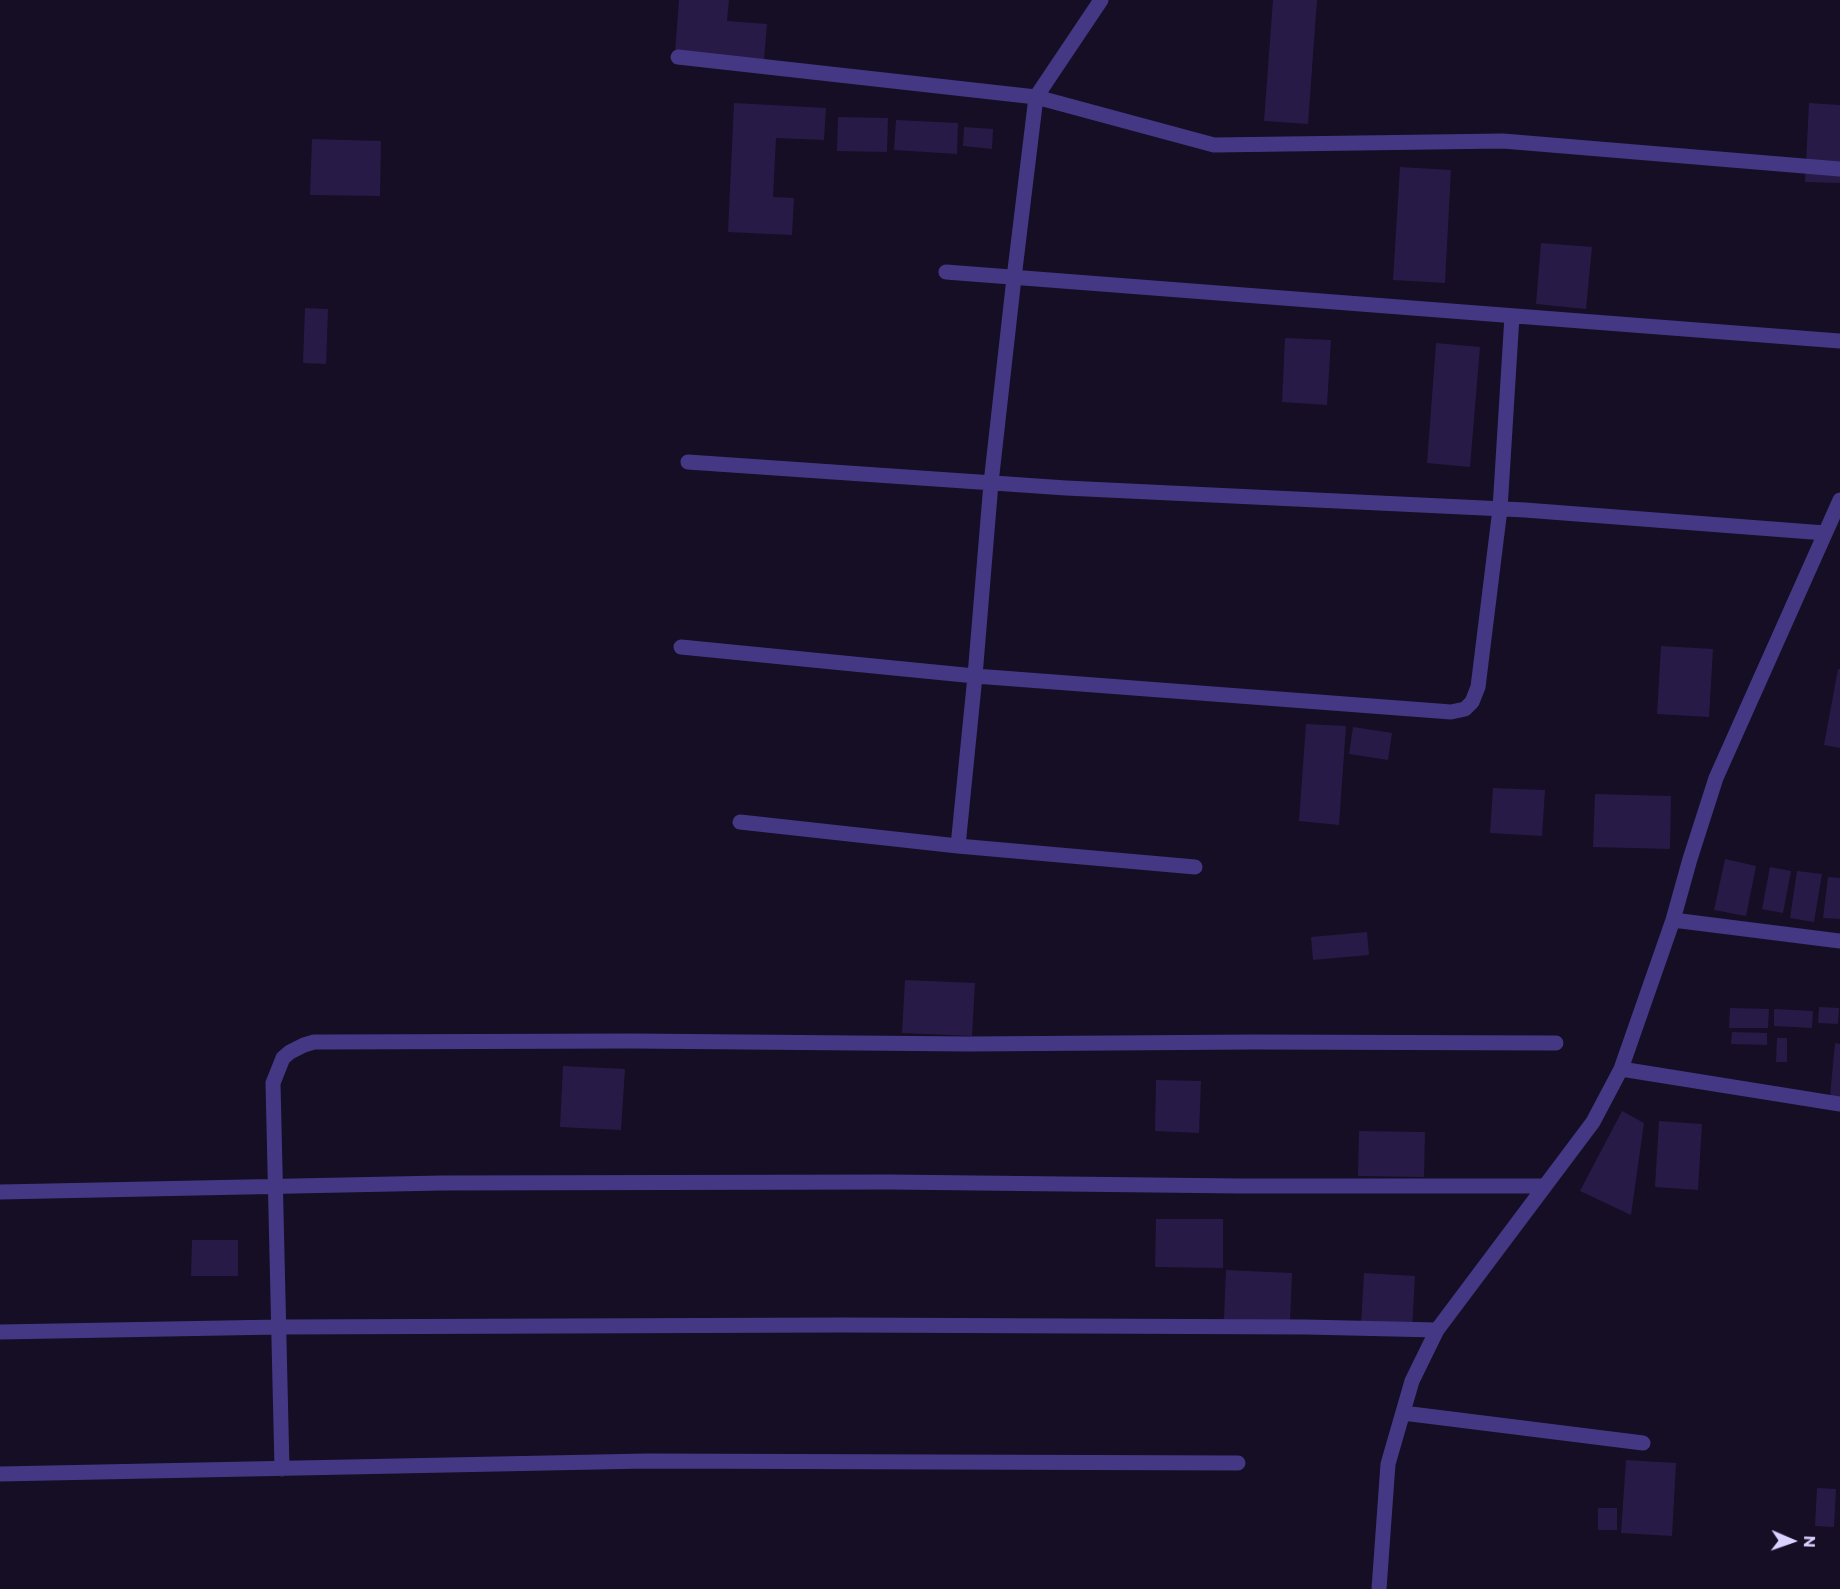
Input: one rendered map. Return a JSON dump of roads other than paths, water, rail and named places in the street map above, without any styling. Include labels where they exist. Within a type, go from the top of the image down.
[{"type":"street","points":[[958,846],[991,483],[1036,97],[1101,0]]},
{"type":"street","points":[[678,57],[1036,97],[1214,145],[1503,141],[1840,170]]},
{"type":"street","points":[[946,272],[1840,341]]},
{"type":"street","points":[[681,648],[975,676],[1451,712],[1465,710],[1472,702],[1478,687],[1500,509],[1512,316]]},
{"type":"street","points":[[688,462],[991,483],[1500,509],[1825,533]]},
{"type":"street","points":[[1379,1589],[1388,1464],[1412,1381],[1437,1330],[1593,1122],[1621,1069],[1673,920],[1716,778],[1840,500]]},
{"type":"street","points":[[740,822],[958,846],[1195,867]]},
{"type":"street","points":[[1673,920],[1840,941]]},
{"type":"street","points":[[282,1469],[273,1083],[280,1062],[290,1052],[314,1042],[1556,1043]]},
{"type":"street","points":[[1621,1069],[1840,1104]]},
{"type":"street","points":[[0,1192],[442,1184],[889,1182],[1240,1186],[1544,1186]]},
{"type":"street","points":[[0,1332],[279,1327],[842,1325],[1306,1327],[1437,1330]]},
{"type":"street","points":[[1403,1413],[1643,1443]]},
{"type":"street","points":[[0,1474],[647,1461],[1238,1463]]}]
